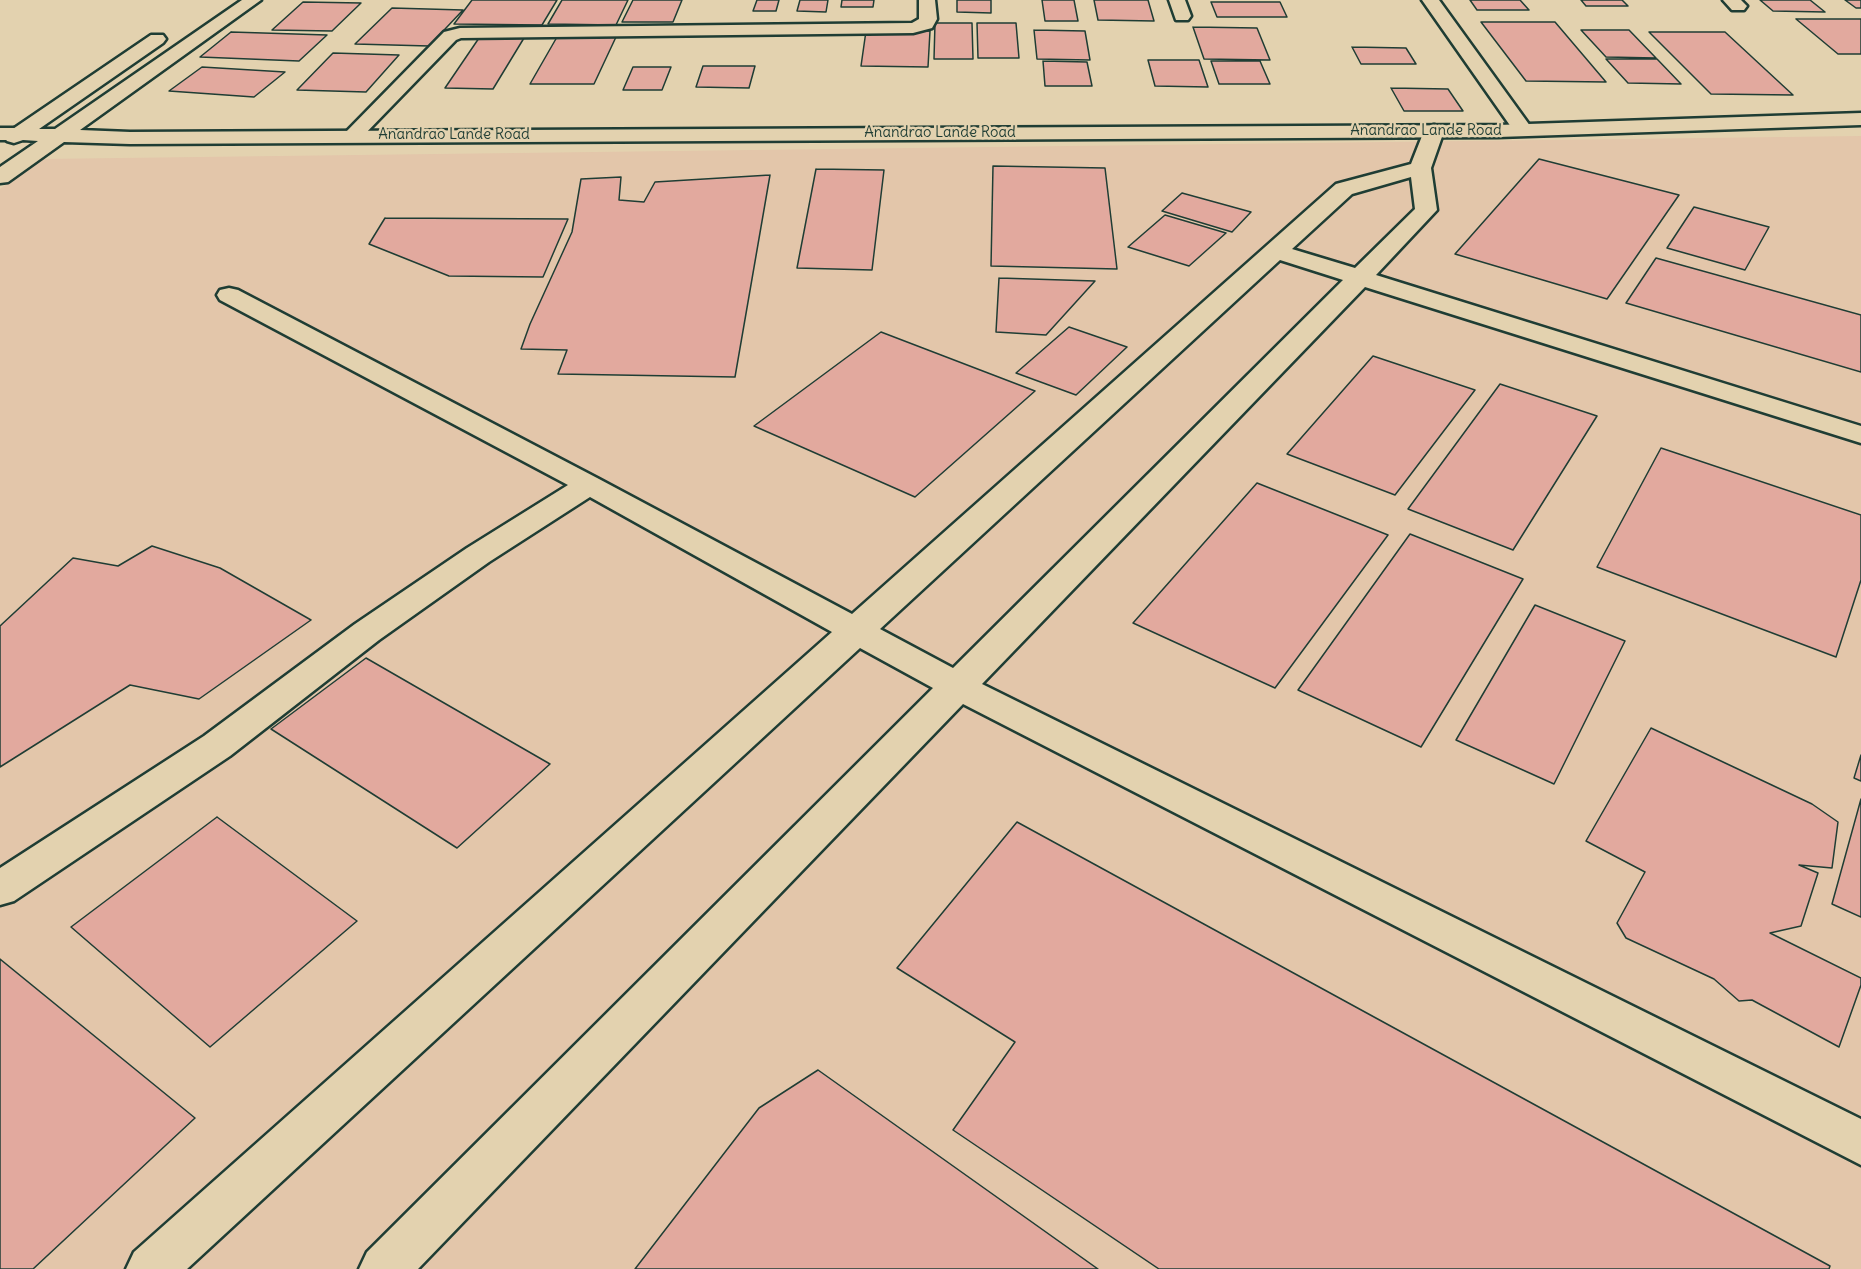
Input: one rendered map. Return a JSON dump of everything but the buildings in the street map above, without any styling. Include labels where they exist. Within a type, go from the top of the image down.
[{"type":"street","points":[[0,177],[253,0]]},
{"type":"street","points":[[353,135],[445,40],[460,33],[913,28],[926,24],[927,0]]},
{"type":"street","points":[[1430,0],[1523,130]]},
{"type":"street","points":[[0,147],[9,134],[175,27]]},
{"type":"street","name":"Anandrao Lande Road","points":[[9,134],[130,138],[353,135],[1434,131],[1861,119]]},
{"type":"street","points":[[384,1269],[1426,210],[1420,168],[1434,131]]},
{"type":"street","points":[[151,1269],[1344,189],[1420,168]]},
{"type":"street","points":[[1276,251],[1861,435]]},
{"type":"street","points":[[229,295],[589,485],[957,686],[1861,1143]]},
{"type":"street","points":[[0,889],[217,746],[367,632],[478,555],[589,485]]},
{"type":"shaded area","points":[[1861,136],[1861,1269],[0,1269],[0,189],[40,159]]}]
